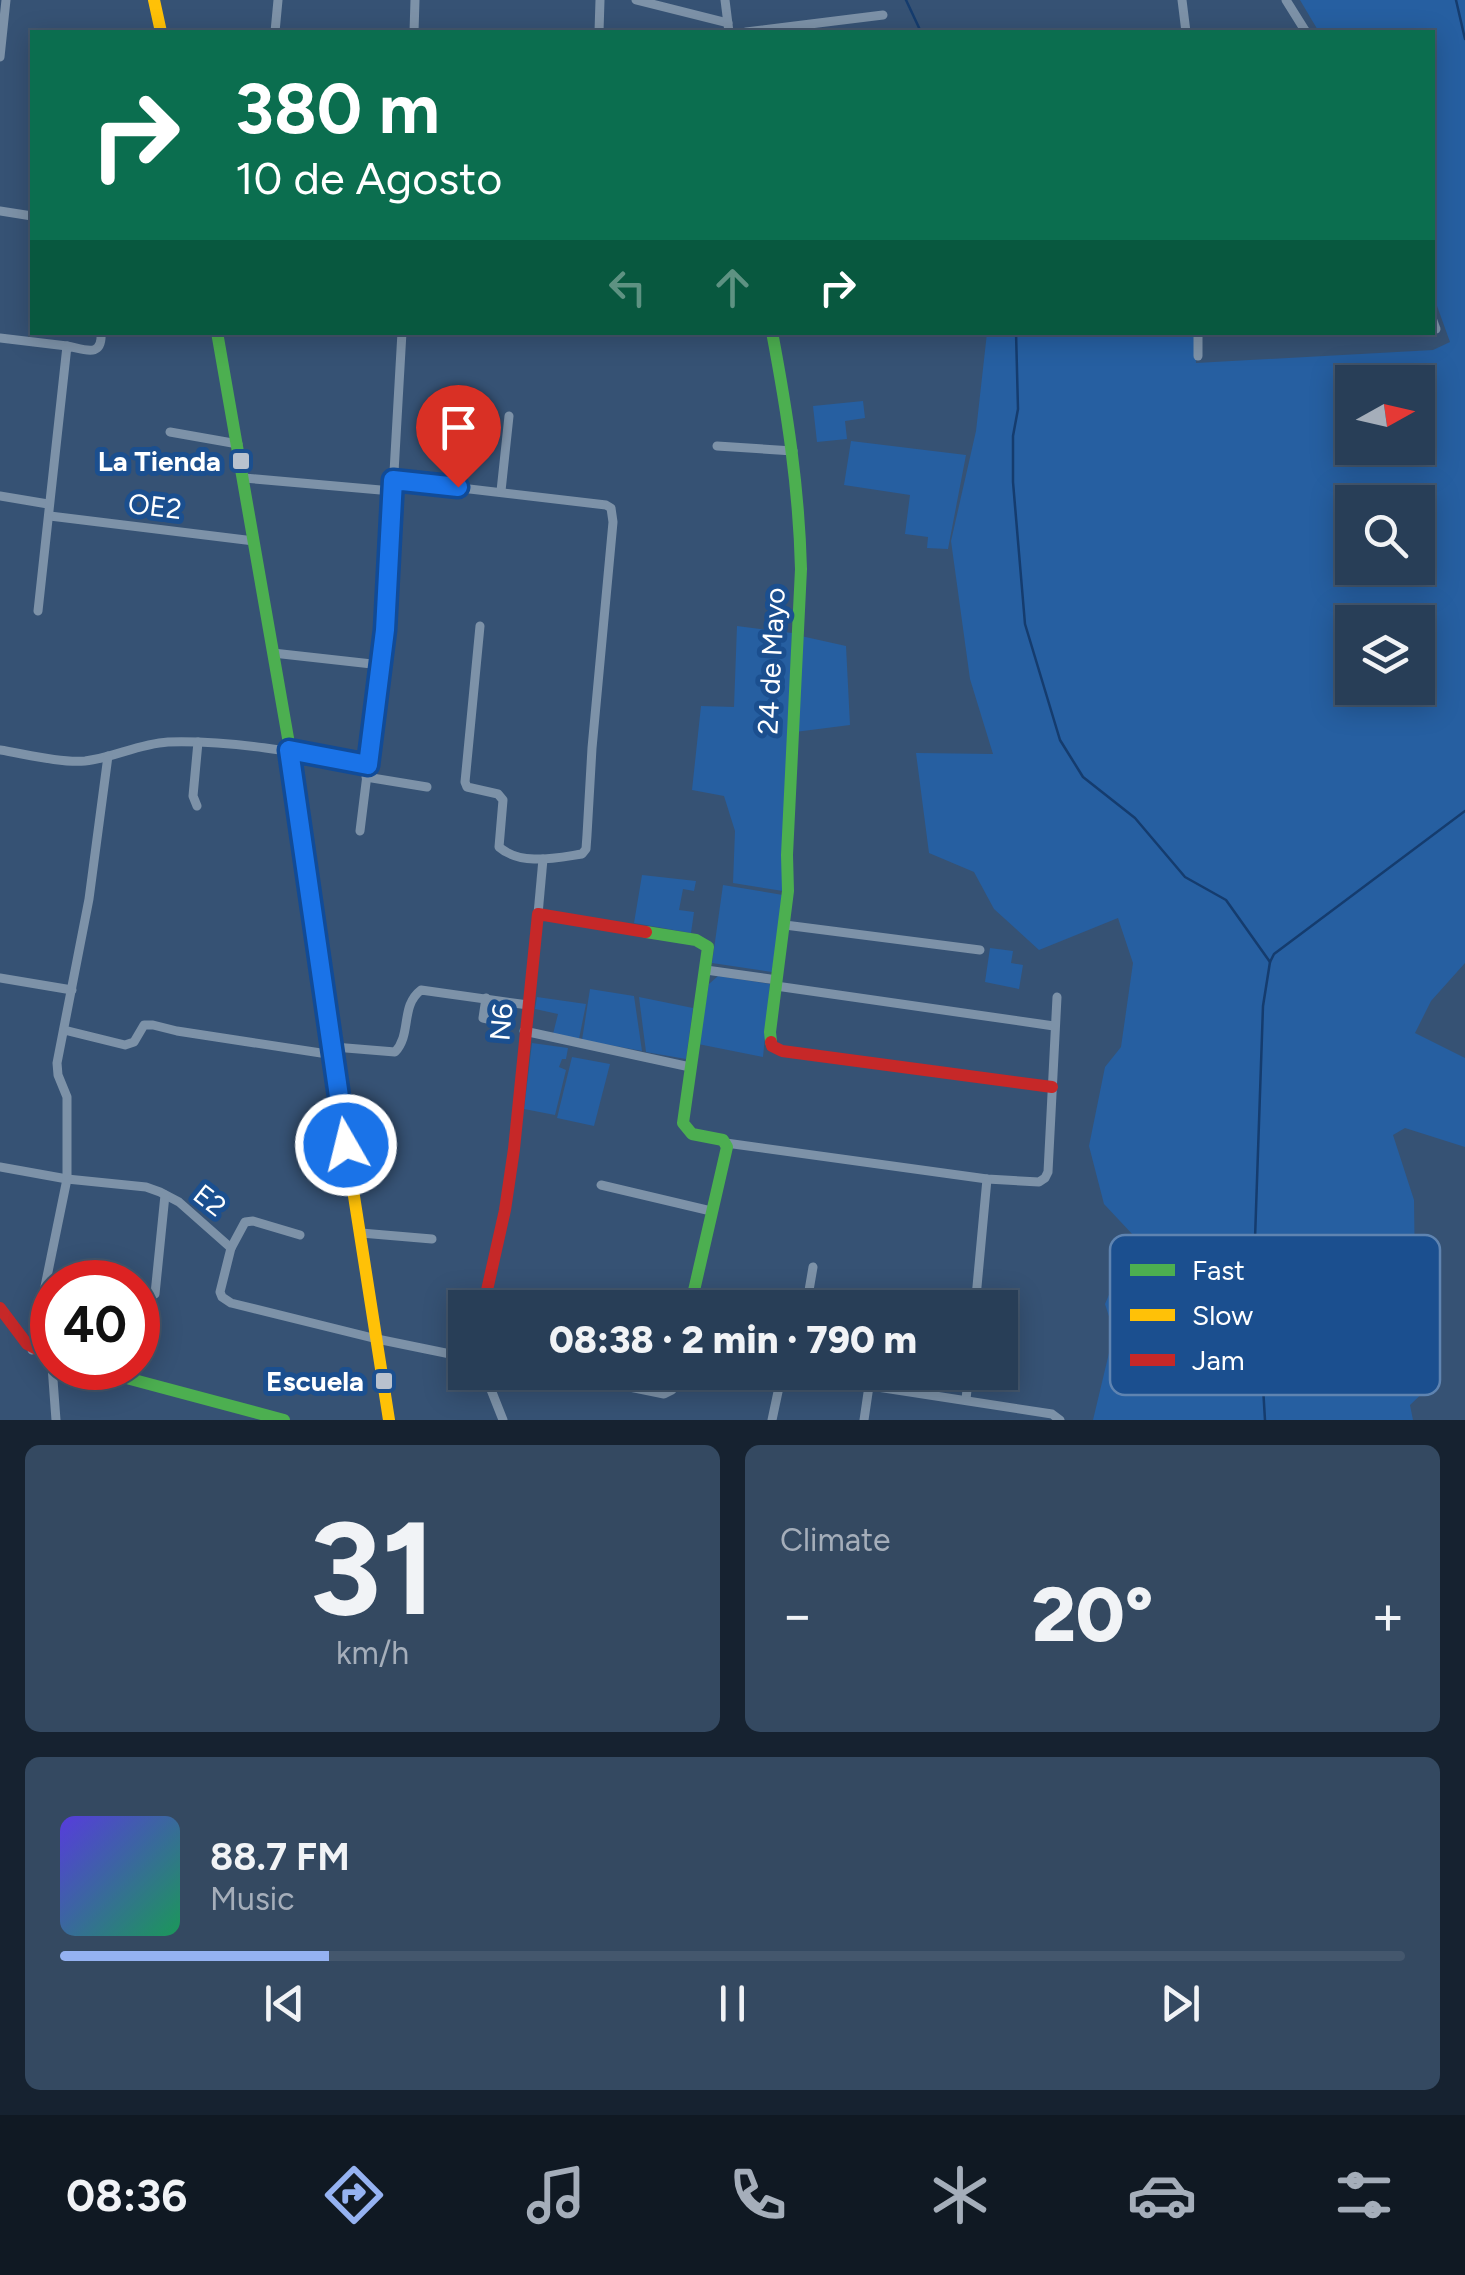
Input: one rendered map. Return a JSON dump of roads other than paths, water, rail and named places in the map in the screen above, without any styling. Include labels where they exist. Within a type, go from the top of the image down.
[{"type":"street","points":[[0,58],[6,0]]},
{"type":"street","points":[[154,0],[161,30]]},
{"type":"street","points":[[275,30],[278,0]]},
{"type":"street","points":[[414,30],[415,0]]},
{"type":"street","points":[[599,30],[600,0]]},
{"type":"street","points":[[636,0],[729,28],[725,0]]},
{"type":"street","points":[[1182,0],[1186,30]]},
{"type":"street","points":[[1286,0],[1305,30]]},
{"type":"street","points":[[762,30],[883,15]]},
{"type":"street","points":[[0,211],[30,216]]},
{"type":"street","points":[[0,338],[93,351],[101,344],[102,335]]},
{"type":"street","points":[[218,335],[289,750],[389,1420]]},
{"type":"street","points":[[360,831],[385,630],[402,335]]},
{"type":"street","name":"24 de Mayo","points":[[773,335],[793,451],[801,613],[796,646],[788,891],[772,1046],[782,1051],[1052,1087]]},
{"type":"street","points":[[1198,335],[1198,356]]},
{"type":"street","points":[[38,611],[67,346]]},
{"type":"street","points":[[500,491],[509,416]]},
{"type":"street","points":[[170,432],[238,444]]},
{"type":"street","points":[[717,446],[793,451]]},
{"type":"street","points":[[244,478],[500,491],[606,505],[613,514],[613,522],[586,849],[582,854],[543,859],[520,858],[504,852],[499,848],[503,800],[498,794],[472,789],[465,782],[480,626]]},
{"type":"street","points":[[0,496],[48,504]]},
{"type":"street","name":"OE2","points":[[50,516],[254,541]]},
{"type":"street","points":[[273,653],[381,665]]},
{"type":"street","points":[[0,750],[76,761],[163,742],[198,742],[289,750],[368,765]]},
{"type":"street","points":[[197,806],[193,796],[198,742]]},
{"type":"street","points":[[51,1260],[67,1180],[67,1097],[57,1063],[89,898],[108,756]]},
{"type":"street","points":[[366,777],[428,786]]},
{"type":"street","points":[[543,859],[538,914],[696,940],[708,947],[684,1124],[692,1134],[726,1143],[987,1179],[1039,1182],[1048,1172],[1057,997]]},
{"type":"street","name":"N6","points":[[488,1290],[514,1149],[538,914]]},
{"type":"street","points":[[785,926],[980,950]]},
{"type":"street","points":[[706,970],[776,986],[1054,1026]]},
{"type":"street","points":[[0,978],[72,990]]},
{"type":"street","points":[[64,1030],[126,1046],[134,1042],[144,1025],[153,1024],[177,1032],[334,1051],[396,1052],[401,1046],[408,1006],[421,990],[528,1004]]},
{"type":"street","points":[[486,998],[484,1018],[502,1022]]},
{"type":"street","points":[[524,1031],[690,1066]]},
{"type":"street","points":[[694,1290],[726,1143]]},
{"type":"street","name":"E2","points":[[0,1166],[67,1180],[146,1187],[165,1195],[179,1202],[231,1248],[220,1288],[225,1299],[377,1339]]},
{"type":"street","points":[[977,1290],[987,1179]]},
{"type":"street","points":[[602,1185],[712,1211]]},
{"type":"street","points":[[158,1260],[165,1195]]},
{"type":"street","points":[[231,1248],[244,1222],[300,1235]]},
{"type":"street","points":[[361,1233],[432,1240]]},
{"type":"street","points":[[809,1290],[813,1267]]},
{"type":"street","points":[[0,1308],[30,1347]]},
{"type":"street","points":[[377,1339],[448,1354]]},
{"type":"street","points":[[160,1387],[284,1420]]},
{"type":"street","points":[[54,1390],[56,1420]]},
{"type":"street","points":[[491,1390],[503,1420]]},
{"type":"street","points":[[644,1390],[664,1394],[672,1390]]},
{"type":"street","points":[[772,1420],[778,1390]]},
{"type":"street","points":[[864,1420],[868,1390]]},
{"type":"street","points":[[897,1390],[1052,1414],[1060,1420]]},
{"type":"street","points":[[966,1400],[967,1390]]},
{"type":"waterway","points":[[906,0],[920,30]]},
{"type":"waterway","points":[[1456,0],[1465,39]]},
{"type":"waterway","points":[[1016,335],[1018,409],[1013,436],[1013,482],[1025,624],[1060,740],[1083,777],[1135,818],[1185,877],[1226,900],[1270,962]]},
{"type":"waterway","points":[[1255,1235],[1263,1006],[1270,962],[1274,954],[1465,811]]},
{"type":"waterway","points":[[1264,1395],[1265,1420]]},
{"type":"place","name":"La Tienda","points":[[241,461]]},
{"type":"place","name":"Escuela","points":[[384,1381]]}]
